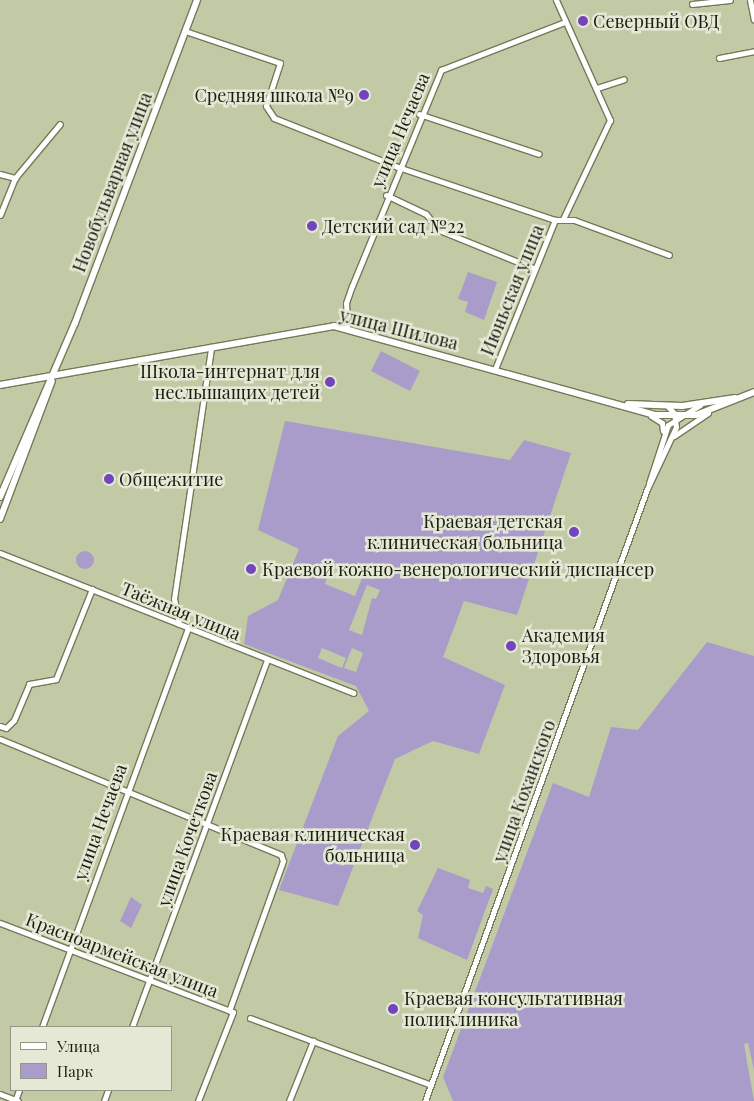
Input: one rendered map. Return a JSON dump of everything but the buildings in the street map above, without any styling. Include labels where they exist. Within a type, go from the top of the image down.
[{"type":"main road","name":"Новобульварная улица","points":[[0,519],[53,374],[197,0]]},
{"type":"main road","name":"улица Шилова","points":[[0,385],[314,328],[347,328],[622,404],[642,412],[675,417],[712,411],[754,392]]},
{"type":"main road","name":"Новобульварная улица","points":[[0,497],[53,374]]},
{"type":"main road","points":[[622,404],[668,407],[743,396]]},
{"type":"street","points":[[556,0],[610,120],[563,219]]},
{"type":"street","points":[[692,4],[730,0]]},
{"type":"street","points":[[750,0],[754,20]]},
{"type":"street","name":"улица Нечаева","points":[[347,328],[346,303],[386,195],[436,77],[447,66],[565,22]]},
{"type":"street","name":"Июньская улица","points":[[185,31],[280,63],[266,106],[268,114],[398,167],[555,220],[563,219],[669,256]]},
{"type":"street","points":[[719,58],[754,51]]},
{"type":"street","points":[[597,88],[624,79]]},
{"type":"street","points":[[419,114],[539,154]]},
{"type":"street","points":[[0,215],[15,178],[60,124]]},
{"type":"street","points":[[0,174],[15,178]]},
{"type":"street","points":[[386,195],[426,214],[439,230],[533,268]]},
{"type":"street","name":"Июньская улица","points":[[495,369],[533,268],[555,220]]},
{"type":"street","points":[[179,624],[174,599],[211,347]]},
{"type":"street","points":[[648,489],[663,435],[675,417],[710,402]]},
{"type":"street","points":[[648,489],[670,441],[675,417],[668,407]]},
{"type":"street","points":[[670,441],[691,422],[712,411]]},
{"type":"street","points":[[642,412],[662,423],[663,435]]},
{"type":"street","name":"улица Коханского","points":[[425,1101],[648,489]]},
{"type":"street","name":"Таёжная улица","points":[[0,553],[188,627],[267,661],[353,693]]},
{"type":"street","points":[[0,726],[6,728],[14,720],[29,684],[56,679],[92,589]]},
{"type":"street","name":"улица Нечаева","points":[[42,1026],[68,948],[126,789],[188,627]]},
{"type":"street","name":"улица Кочеткова","points":[[132,1026],[267,661]]},
{"type":"street","points":[[0,739],[277,852],[283,862],[198,1101]]},
{"type":"street","name":"Красноармейская улица","points":[[0,923],[231,1011]]},
{"type":"street","points":[[250,1018],[431,1085]]},
{"type":"street","points":[[289,1101],[313,1041]]},
{"type":"street","points":[[0,1094],[16,1101]]},
{"type":"green space","points":[[468,272],[497,282],[484,320],[465,312],[468,302],[458,299]]},
{"type":"green space","points":[[381,351],[420,371],[410,391],[371,371]]},
{"type":"green space","points":[[285,421],[510,460],[524,440],[571,453],[517,615],[464,601],[443,657],[505,685],[479,754],[433,741],[395,759],[338,906],[279,890],[338,736],[369,711],[356,686],[244,644],[248,616],[278,600],[299,549],[258,530]],"holes":[[[331,567],[362,578],[355,596],[325,584]],[[367,585],[380,590],[376,599],[372,598],[362,635],[349,630]],[[322,648],[346,658],[342,668],[318,658]],[[352,648],[363,653],[356,672],[344,668]]]},
{"type":"green space","points":[[85,551],[91,554],[94,560],[91,566],[85,569],[79,566],[76,560],[79,554]]},
{"type":"green space","points":[[707,642],[754,656],[754,1070],[748,1043],[744,1044],[754,1101],[453,1101],[443,1077],[553,783],[589,797],[611,727],[638,730]]},
{"type":"green space","points":[[438,868],[470,880],[468,888],[483,893],[486,886],[493,889],[467,960],[418,938],[423,915],[417,911]]},
{"type":"green space","points":[[131,897],[142,905],[131,928],[120,921]]},
{"type":"place","name":"Северный ОВД","points":[[583,21]]},
{"type":"place","name":"Средняя школа №9","points":[[364,95]]},
{"type":"place","name":"Детский сад №22","points":[[312,226]]},
{"type":"place","name":"Школа-интернат для неслышащих детей","points":[[330,382]]},
{"type":"place","name":"Общежитие","points":[[109,479]]},
{"type":"place","name":"Краевая детская клиническая больница","points":[[574,532]]},
{"type":"place","name":"Краевой кожно-венерологический диспансер","points":[[251,569]]},
{"type":"place","name":"Академия Здоровья","points":[[511,646]]},
{"type":"place","name":"Краевая клиническая больница","points":[[415,845]]},
{"type":"place","name":"Краевая консультативная поликлиника","points":[[393,1009]]}]
